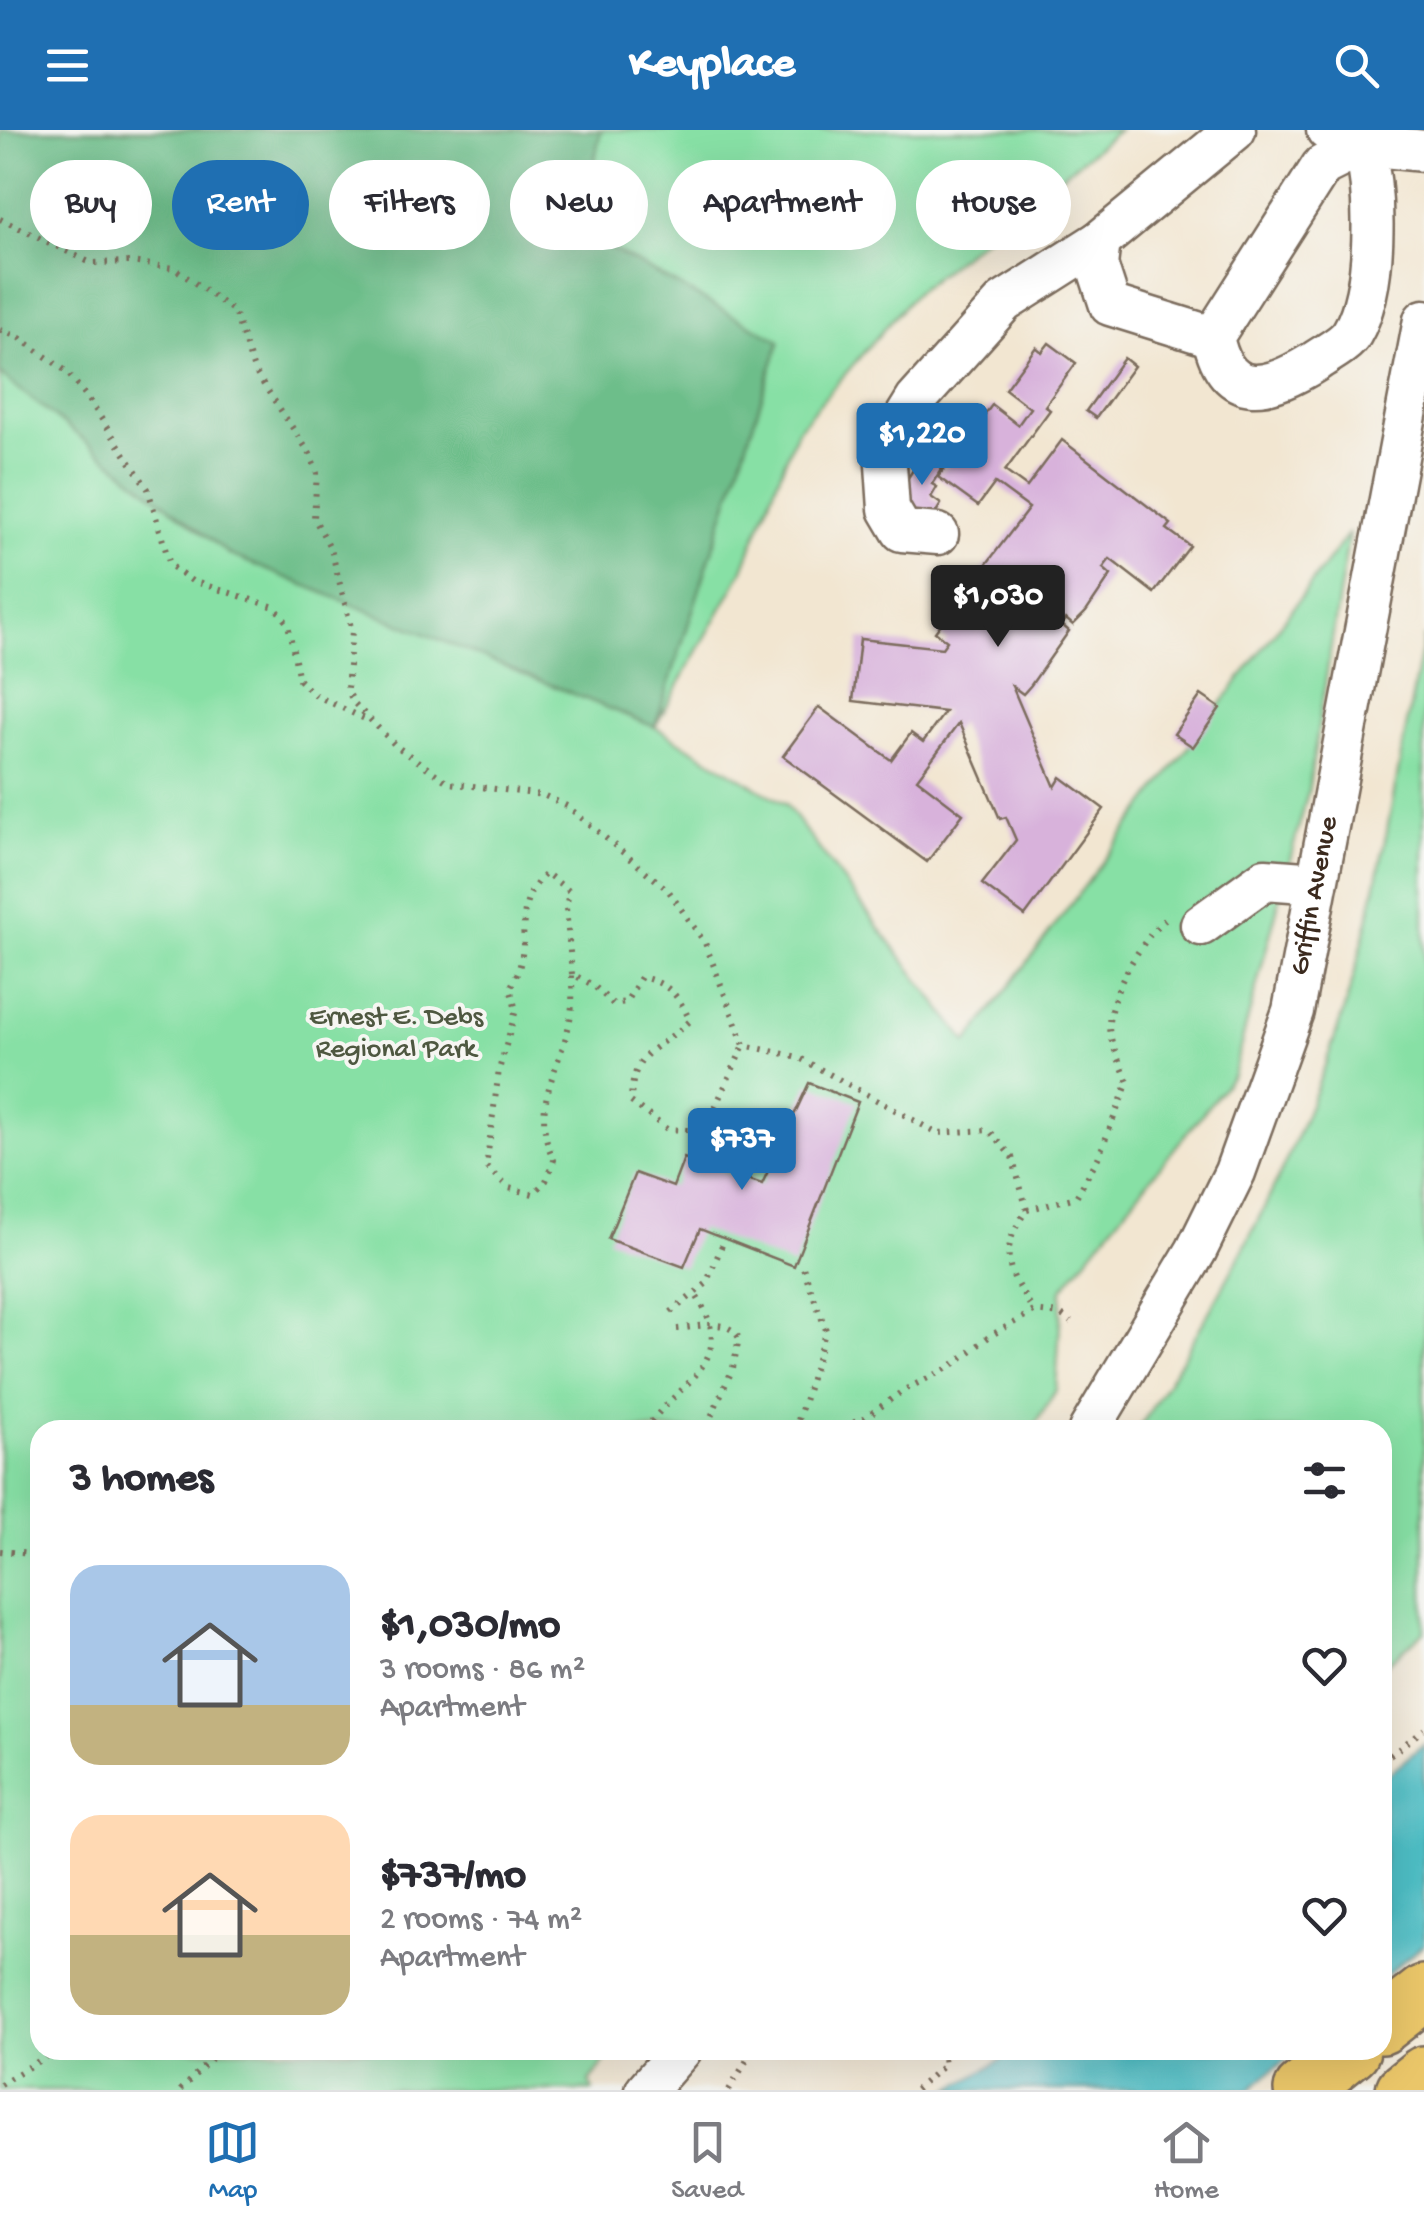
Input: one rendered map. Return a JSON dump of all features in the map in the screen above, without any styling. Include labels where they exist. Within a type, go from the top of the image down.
[{"type":"highway","points":[[1392,2018],[1424,1993]]},
{"type":"highway","points":[[1302,2090],[1340,2060]]},
{"type":"highway","points":[[1404,2090],[1424,2074]]},
{"type":"street","points":[[938,534],[902,531],[888,508],[885,450],[916,400],[1004,302],[1100,241],[1234,130]]},
{"type":"street","points":[[1327,130],[1364,145],[1424,152]]},
{"type":"street","points":[[1364,145],[1373,180],[1366,304],[1350,338],[1283,382],[1251,387],[1230,377],[1218,362],[1213,337],[1322,166],[1364,145]]},
{"type":"street","points":[[1100,241],[1097,264],[1110,305],[1213,337]]},
{"type":"street","name":"Griffin Avenue","points":[[1095,1420],[1196,1251],[1235,1172],[1292,1011],[1424,320]]},
{"type":"street","points":[[1202,925],[1265,879],[1317,883]]},
{"type":"street","points":[[646,2090],[672,2060]]},
{"type":"path","points":[[0,219],[91,263],[131,262],[174,268],[234,311],[254,370],[310,454],[317,473],[314,518],[331,549],[352,631],[347,689],[368,720]]},
{"type":"path","points":[[0,330],[20,338],[66,371],[86,398],[148,489],[170,565],[192,581],[275,606],[288,624],[298,680],[315,695],[368,720],[450,783],[543,795],[567,806],[668,890],[705,942],[744,1045],[704,1131],[712,1167]]},
{"type":"path","points":[[546,873],[569,890],[566,908],[572,974],[571,1015],[552,1073],[542,1136],[554,1160],[546,1180],[533,1194],[509,1188],[486,1167],[499,1070],[516,1010],[510,988],[524,966],[522,918],[529,889],[546,873]]},
{"type":"path","points":[[1034,1311],[1010,1277],[1010,1234],[1027,1210],[1076,1197],[1098,1158],[1128,1082],[1109,1028],[1118,985],[1158,924],[1183,907],[1202,925]]},
{"type":"path","points":[[572,974],[593,985],[613,1004],[626,1002],[642,976],[657,980],[679,996],[690,1021],[647,1052],[632,1071],[631,1102],[667,1129],[704,1131]]},
{"type":"path","points":[[744,1045],[798,1056],[937,1133],[989,1130],[1012,1156],[1027,1210]]},
{"type":"path","points":[[671,1312],[706,1284],[724,1238]]},
{"type":"path","points":[[798,1420],[826,1330],[801,1262]]},
{"type":"path","points":[[652,1420],[694,1380],[711,1352],[711,1326],[695,1294]]},
{"type":"path","points":[[859,1420],[904,1390],[950,1367],[990,1336],[1034,1311],[1060,1314],[1070,1322]]},
{"type":"path","points":[[678,1330],[733,1328],[740,1338],[720,1403],[711,1420]]},
{"type":"path","points":[[0,1551],[30,1554]]},
{"type":"path","points":[[1392,1754],[1424,1729]]},
{"type":"path","points":[[0,2084],[41,2060]]},
{"type":"path","points":[[180,2090],[210,2060]]},
{"type":"path","points":[[728,2090],[746,2060]]},
{"type":"path","points":[[915,2090],[944,2066],[943,2060]]},
{"type":"green space","name":"Ernest E. Debs Regional Park","points":[[0,130],[1119,130],[1071,168],[1071,160],[916,160],[916,250],[969,250],[915,293],[797,430],[742,572],[655,727],[785,804],[967,1043],[1349,533],[1308,792],[1233,1075],[1062,1289],[1056,1390],[1038,1420],[30,1420],[30,2060],[606,2060],[590,2082],[594,2090],[0,2090]]},
{"type":"green space","points":[[0,130],[601,130],[595,160],[510,160],[510,250],[613,250],[780,341],[655,727],[230,555],[0,374]]},
{"type":"green space","points":[[1424,636],[1424,1632],[1392,1659],[1392,1420],[1144,1420],[1237,1261],[1319,1082],[1359,957]]},
{"type":"water","points":[[1424,1744],[1424,1944],[1392,1971],[1392,1771]]},
{"type":"water","points":[[1001,2060],[1285,2060],[1249,2090],[949,2090]]},
{"type":"building","points":[[1049,343],[1076,363],[1045,406],[1050,410],[1005,471],[1027,487],[1062,440],[1171,524],[1167,529],[1190,546],[1154,593],[1110,559],[1103,568],[1111,575],[1073,625],[1066,619],[1062,625],[1069,631],[1031,685],[1023,694],[1012,686],[1055,787],[1061,777],[1104,809],[1025,916],[982,884],[1016,840],[1006,817],[1000,819],[959,723],[917,779],[963,814],[927,862],[783,756],[819,707],[891,760],[911,733],[923,742],[945,712],[853,701],[860,639],[942,648],[947,641],[935,632],[1029,508],[995,483],[978,506],[938,477],[992,405],[1018,425],[1030,408],[1005,389],[1036,347],[1042,352]]},
{"type":"building","points":[[1124,358],[1134,366],[1096,418],[1086,411]]},
{"type":"building","points":[[924,452],[944,465],[932,484],[937,487],[931,497],[941,504],[930,522],[895,499]]},
{"type":"building","points":[[1201,695],[1220,708],[1193,747],[1174,734]]},
{"type":"building","points":[[809,1083],[858,1102],[794,1266],[700,1229],[684,1267],[608,1239],[635,1173],[673,1187],[684,1158],[762,1184]]}]
